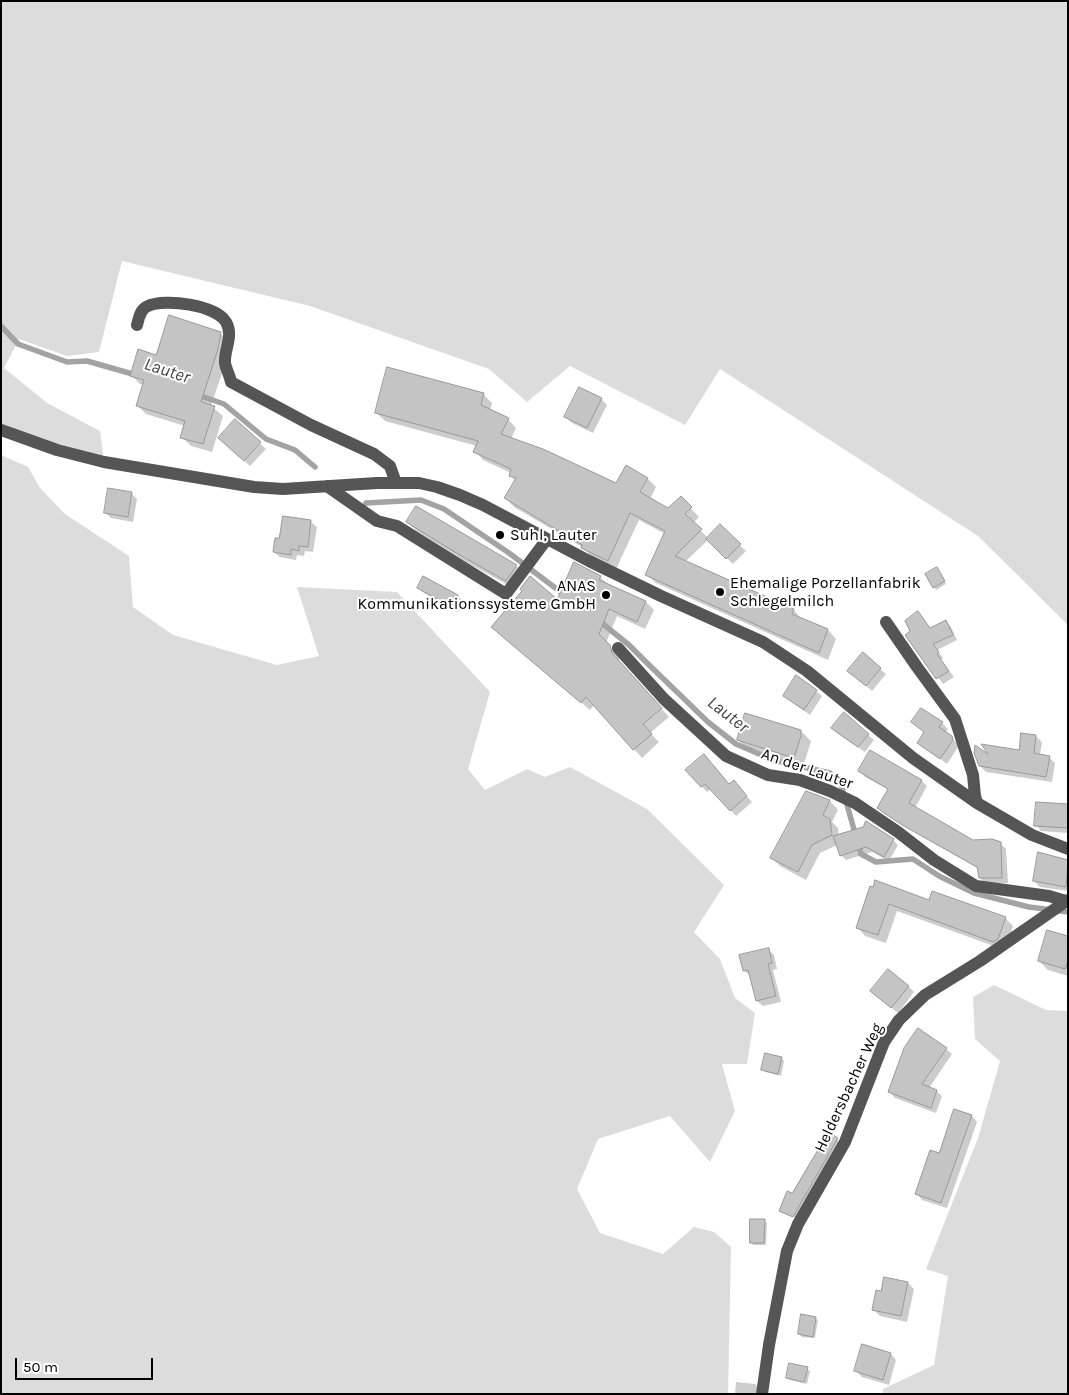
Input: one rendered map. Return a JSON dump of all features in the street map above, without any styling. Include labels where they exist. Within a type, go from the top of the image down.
[{"type":"street","points":[[137,325],[140,312],[146,306],[162,302],[197,306],[219,314],[229,329],[229,343],[225,364],[232,382],[311,425],[374,454],[390,466],[396,483]]},
{"type":"street","points":[[1,430],[57,450],[104,462],[254,488],[396,483],[419,483],[438,487],[483,505],[661,596],[763,642],[806,671],[913,758],[977,803],[1032,835],[1068,849]]},
{"type":"street","points":[[328,486],[377,521],[397,526],[506,594],[547,539]]},
{"type":"street","points":[[886,622],[916,667],[955,719],[973,775],[977,803]]},
{"type":"street","name":"An der Lauter","points":[[618,648],[664,699],[726,756],[768,774],[800,780],[855,803],[898,832],[934,860],[976,886],[1067,900]]},
{"type":"street","name":"Heldersbacher Weg","points":[[762,1394],[787,1251],[798,1224],[845,1142],[884,1042],[899,1020],[925,995],[980,962],[1067,900]]},
{"type":"shaded area","points":[[1,1],[1068,1],[1068,625],[978,536],[720,369],[685,425],[570,366],[527,402],[489,369],[310,306],[122,261],[99,352],[67,356],[19,339],[4,368],[47,403],[100,431],[104,462],[1,430]]},
{"type":"shaded area","points":[[1,455],[28,467],[40,488],[65,514],[129,556],[133,607],[173,635],[277,665],[319,656],[297,587],[397,592],[490,692],[468,769],[485,790],[527,769],[545,777],[570,767],[647,809],[724,885],[694,932],[720,959],[735,998],[755,1013],[747,1064],[722,1064],[735,1111],[710,1162],[670,1116],[598,1139],[577,1189],[600,1233],[663,1254],[694,1227],[714,1232],[731,1247],[728,1394],[1,1394]]},
{"type":"shaded area","points":[[994,985],[1046,1010],[1068,1011],[1068,1394],[883,1394],[883,1389],[934,1365],[948,1276],[926,1269],[978,1138],[1000,1061],[975,1039],[973,997]]},
{"type":"building","points":[[169,315],[221,332],[218,349],[201,402],[215,406],[203,444],[180,438],[185,421],[136,406],[144,380],[130,376],[138,349],[156,355]]},
{"type":"building","points":[[387,367],[484,393],[481,405],[509,418],[501,434],[543,449],[616,483],[626,465],[648,478],[640,492],[668,508],[681,496],[692,507],[685,514],[702,529],[675,556],[794,609],[792,614],[828,629],[819,653],[645,575],[665,531],[630,513],[608,561],[581,548],[582,545],[504,498],[516,478],[509,476],[511,469],[473,452],[478,441],[375,413]]},
{"type":"building","points":[[579,387],[602,398],[587,428],[564,417]]},
{"type":"building","points":[[235,419],[261,442],[244,461],[218,438]]},
{"type":"building","points":[[108,488],[132,492],[128,517],[104,513]]},
{"type":"building","points":[[416,506],[517,565],[506,581],[406,522]]},
{"type":"building","points":[[283,516],[311,520],[308,547],[299,546],[299,551],[291,549],[291,555],[273,552],[275,538],[279,538]]},
{"type":"building","points":[[720,524],[741,544],[726,559],[706,539]]},
{"type":"building","points":[[574,562],[601,576],[599,580],[646,601],[637,622],[609,609],[599,634],[610,645],[612,653],[662,708],[643,724],[652,734],[633,750],[586,697],[581,703],[491,627],[522,591],[520,589],[530,576],[557,599]]},
{"type":"building","points":[[937,567],[945,581],[933,588],[925,574]]},
{"type":"building","points":[[423,576],[458,595],[452,607],[417,588]]},
{"type":"building","points":[[918,611],[930,628],[946,620],[953,635],[933,644],[939,652],[937,654],[949,671],[936,679],[905,635],[910,631],[905,621]]},
{"type":"building","points":[[863,652],[881,668],[866,686],[847,671]]},
{"type":"building","points":[[796,675],[817,690],[804,710],[783,696]]},
{"type":"building","points":[[921,708],[943,722],[939,727],[952,736],[953,740],[940,759],[917,743],[924,732],[911,722]]},
{"type":"building","points":[[844,712],[869,734],[858,747],[831,728]]},
{"type":"building","points":[[745,713],[801,730],[794,758],[737,740]]},
{"type":"building","points":[[1021,733],[1036,735],[1034,753],[1050,756],[1046,777],[979,766],[974,753],[975,745],[988,754],[981,744],[1019,750]]},
{"type":"building","points":[[870,750],[922,780],[909,803],[973,840],[992,839],[1001,842],[1002,878],[979,878],[977,867],[902,825],[877,808],[888,789],[858,771]]},
{"type":"building","points":[[704,754],[729,784],[734,780],[747,796],[730,811],[705,784],[701,787],[685,770]]},
{"type":"building","points":[[806,791],[830,800],[823,815],[830,819],[832,835],[812,845],[798,872],[770,858]]},
{"type":"building","points":[[1036,802],[1068,804],[1068,828],[1034,826]]},
{"type":"building","points":[[866,821],[894,839],[884,857],[866,847],[840,856],[833,836],[863,827]]},
{"type":"building","points":[[1038,852],[1068,860],[1066,887],[1033,881]]},
{"type":"building","points":[[875,880],[929,900],[932,891],[1006,917],[998,939],[993,942],[889,904],[878,935],[856,928],[870,886],[873,887]]},
{"type":"building","points":[[1047,930],[1068,936],[1068,961],[1065,969],[1038,961]]},
{"type":"building","points":[[769,948],[772,963],[768,964],[776,996],[756,1001],[748,970],[743,971],[739,955]]},
{"type":"building","points":[[888,969],[909,986],[891,1008],[870,991]]},
{"type":"building","points":[[918,1028],[947,1048],[922,1084],[937,1090],[931,1108],[888,1092],[904,1048]]},
{"type":"building","points":[[765,1053],[782,1057],[778,1074],[761,1070]]},
{"type":"building","points":[[954,1109],[972,1115],[941,1203],[915,1194],[930,1150],[939,1153]]},
{"type":"building","points":[[829,1132],[838,1138],[793,1217],[779,1211],[787,1191],[792,1193]]},
{"type":"building","points":[[750,1219],[765,1219],[764,1243],[750,1243]]},
{"type":"building","points":[[884,1277],[908,1282],[901,1316],[872,1310],[876,1290],[881,1291]]},
{"type":"building","points":[[801,1314],[816,1317],[813,1337],[798,1334]]},
{"type":"building","points":[[862,1344],[891,1353],[883,1380],[854,1371]]},
{"type":"building","points":[[789,1363],[808,1367],[804,1382],[786,1378]]},
{"type":"waterway","name":"Lauter","points":[[1,326],[18,344],[67,362],[87,361],[136,375]]},
{"type":"waterway","name":"Lauter","points":[[195,394],[224,404],[266,439],[295,450],[315,467]]},
{"type":"waterway","name":"Lauter","points":[[366,503],[421,500],[444,509],[509,553],[566,596]]},
{"type":"waterway","name":"Lauter","points":[[598,620],[629,645],[708,722],[736,744],[773,760],[830,773],[841,784],[861,854],[876,862],[913,859],[939,876],[974,893],[1029,907],[1068,912]]},
{"type":"place","name":"Suhl, Lauter","points":[[500,535]]},
{"type":"place","name":"Ehemalige Porzellanfabrik Schlegelmilch","points":[[720,592]]},
{"type":"place","name":"ANAS Kommunikationssysteme GmbH","points":[[606,595]]}]
